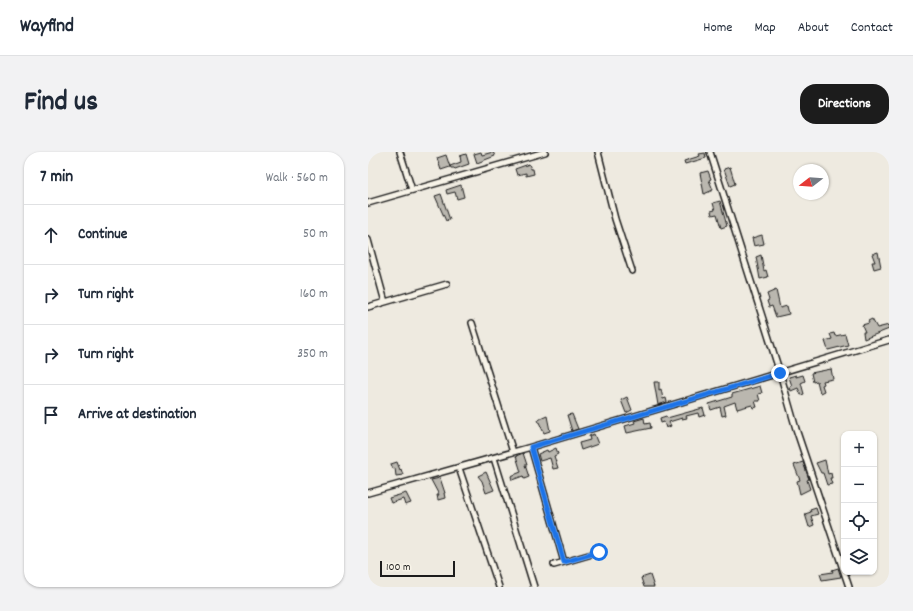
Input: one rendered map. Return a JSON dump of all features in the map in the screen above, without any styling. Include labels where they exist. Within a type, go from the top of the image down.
[{"type":"street","points":[[400,152],[412,190]]},
{"type":"street","points":[[368,202],[545,152]]},
{"type":"street","points":[[598,152],[615,220],[632,271]]},
{"type":"street","points":[[710,152],[799,436],[841,563]]},
{"type":"street","points":[[368,240],[385,302]]},
{"type":"street","points":[[368,307],[447,284]]},
{"type":"street","points":[[472,323],[513,452]]},
{"type":"street","points":[[368,493],[494,458],[889,340]]},
{"type":"street","points":[[531,447],[564,562]]},
{"type":"street","points":[[494,458],[534,587]]},
{"type":"street","points":[[459,468],[499,587]]},
{"type":"street","points":[[554,565],[599,552]]},
{"type":"street","points":[[845,575],[849,587]]},
{"type":"building","points":[[481,152],[482,155],[493,152],[495,156],[477,163],[474,154]]},
{"type":"building","points":[[705,153],[706,158],[685,164],[684,161],[700,156],[699,154]]},
{"type":"building","points":[[466,154],[469,164],[455,169],[451,168],[450,166],[461,162],[460,156]]},
{"type":"building","points":[[446,155],[450,167],[441,170],[437,158]]},
{"type":"building","points":[[529,164],[531,169],[533,169],[534,174],[526,176],[526,173],[517,175],[515,169]]},
{"type":"building","points":[[730,167],[735,184],[730,186],[724,169]]},
{"type":"building","points":[[708,171],[711,179],[709,180],[713,190],[704,194],[700,173]]},
{"type":"building","points":[[461,185],[464,197],[457,199],[455,192],[447,194],[446,190]]},
{"type":"building","points":[[441,194],[450,220],[446,221],[435,196]]},
{"type":"building","points":[[720,201],[727,226],[721,228],[717,214],[712,215],[711,211],[715,210],[713,203]]},
{"type":"building","points":[[762,235],[764,244],[754,246],[752,238]]},
{"type":"building","points":[[878,252],[881,267],[874,269],[872,262],[875,262],[872,254]]},
{"type":"building","points":[[761,255],[764,271],[766,270],[768,277],[760,279],[756,257]]},
{"type":"building","points":[[776,290],[780,308],[787,306],[789,314],[776,317],[772,306],[769,307],[767,294]]},
{"type":"building","points":[[872,319],[877,328],[889,325],[889,329],[864,339],[863,332],[865,332],[862,325],[869,323],[868,321]]},
{"type":"building","points":[[834,333],[835,336],[845,334],[848,345],[828,350],[825,341],[832,339],[830,334]]},
{"type":"building","points":[[831,369],[833,379],[823,381],[824,384],[822,385],[824,391],[820,393],[817,381],[813,382],[811,373]]},
{"type":"building","points":[[796,375],[796,377],[803,375],[805,381],[801,383],[804,394],[801,395],[798,388],[791,391],[790,387],[792,386],[789,377]]},
{"type":"building","points":[[654,382],[659,382],[659,390],[661,389],[663,399],[666,398],[667,402],[658,405]]},
{"type":"building","points":[[760,386],[762,393],[758,394],[760,401],[755,401],[757,407],[753,408],[752,405],[737,409],[735,402],[724,406],[726,415],[722,416],[720,407],[711,410],[709,404],[732,397],[732,394]]},
{"type":"building","points":[[627,397],[632,410],[626,413],[621,400]]},
{"type":"building","points":[[703,408],[705,415],[699,417],[698,413],[686,416],[687,418],[669,422],[671,426],[666,428],[664,422],[661,423],[660,418],[666,416],[667,418]]},
{"type":"building","points":[[572,414],[578,429],[572,431],[567,415]]},
{"type":"building","points":[[547,416],[550,431],[544,433],[538,420]]},
{"type":"building","points":[[644,418],[645,424],[650,423],[651,428],[627,433],[625,426]]},
{"type":"building","points":[[594,434],[598,444],[581,450],[579,443],[590,440],[589,436]]},
{"type":"building","points":[[556,448],[558,454],[554,456],[558,468],[553,469],[550,458],[540,461],[538,454],[547,450],[548,452]]},
{"type":"building","points":[[523,453],[529,477],[524,479],[523,476],[512,480],[511,476],[521,472],[516,456]]},
{"type":"building","points":[[825,460],[828,474],[831,473],[832,478],[830,478],[832,484],[827,485],[823,473],[821,473],[816,463]]},
{"type":"building","points":[[397,462],[403,475],[396,476],[395,468],[393,469],[391,464]]},
{"type":"building","points":[[803,462],[809,479],[807,480],[810,489],[800,494],[797,481],[800,480],[794,465]]},
{"type":"building","points":[[486,472],[494,490],[486,493],[482,481],[478,476]]},
{"type":"building","points":[[440,478],[445,493],[445,498],[438,500],[437,495],[439,495],[431,480]]},
{"type":"building","points":[[406,493],[411,503],[405,505],[403,499],[391,503],[389,498]]},
{"type":"building","points":[[816,508],[818,514],[811,516],[814,525],[809,527],[805,514]]},
{"type":"building","points":[[838,568],[841,577],[822,580],[820,574],[833,572],[832,570]]},
{"type":"building","points":[[650,575],[654,587],[644,587],[641,578]]},
{"type":"route","points":[[599,552],[564,562],[531,447],[780,373]]}]
